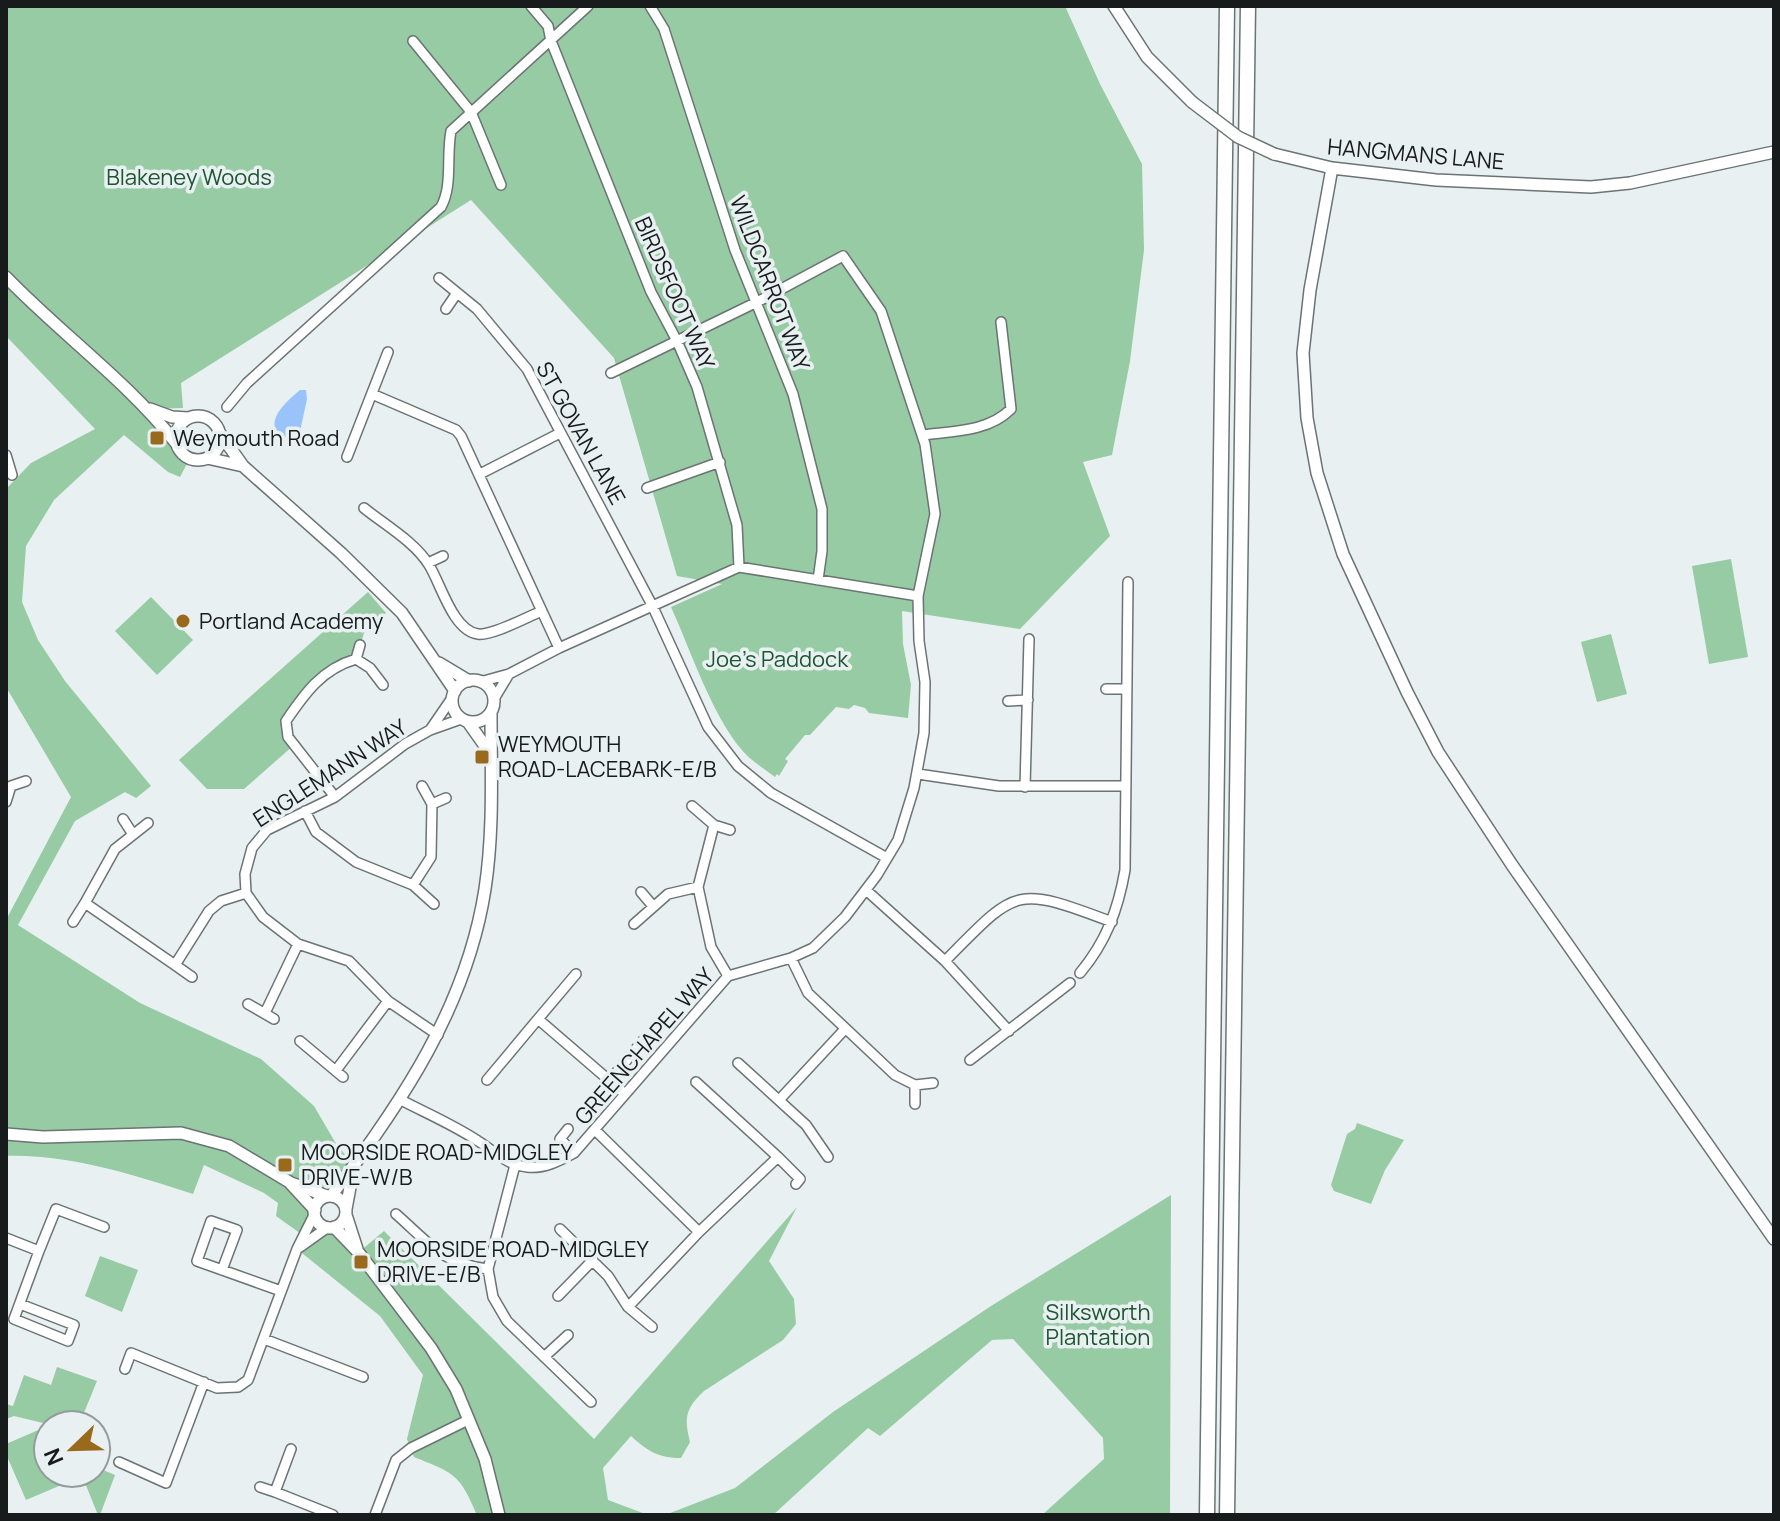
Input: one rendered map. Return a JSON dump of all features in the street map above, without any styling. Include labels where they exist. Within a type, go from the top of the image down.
[{"type":"highway","points":[[1207,1515],[1227,6]]},
{"type":"highway","points":[[1227,1515],[1248,6]]},
{"type":"street","name":"BIRDSFOOT WAY","points":[[531,6],[548,26],[551,41],[651,292],[697,387],[737,525],[739,567]]},
{"type":"street","points":[[227,407],[247,383],[441,207],[449,193],[447,153],[451,131],[588,6]]},
{"type":"street","name":"WILDCARROT WAY","points":[[650,6],[664,29],[735,250],[793,394],[822,509],[818,580]]},
{"type":"street","name":"HANGMANS LANE","points":[[1114,6],[1147,57],[1192,102],[1238,137],[1274,154],[1332,168],[1436,180],[1591,187],[1630,183],[1774,152]]},
{"type":"street","points":[[413,41],[471,112],[501,185]]},
{"type":"street","points":[[1332,168],[1310,290],[1303,353],[1307,418],[1317,473],[1343,554],[1438,752],[1512,865],[1774,1239]]},
{"type":"street","name":"GREENCHAPEL WAY","points":[[515,1165],[530,1168],[551,1165],[574,1153],[728,976],[791,958],[813,948],[845,917],[898,840],[918,774],[924,733],[925,682],[919,641],[918,596],[935,514],[922,435],[881,311],[843,256],[757,302]]},
{"type":"street","points":[[6,277],[149,409],[180,451],[189,458],[223,460],[243,466]]},
{"type":"street","name":"ST GOVAN LANE","points":[[439,278],[477,309],[527,369],[652,605],[708,727],[738,766],[771,793],[887,858]]},
{"type":"street","points":[[446,309],[457,293]]},
{"type":"street","points":[[611,373],[757,302]]},
{"type":"street","points":[[922,435],[998,422],[1011,409],[1001,322]]},
{"type":"street","points":[[347,457],[388,352]]},
{"type":"street","points":[[372,394],[456,430],[480,474],[559,648]]},
{"type":"street","points":[[149,409],[172,417],[205,417],[215,424],[243,466],[341,553],[402,613],[435,660],[453,694],[453,710],[491,753]]},
{"type":"street","points":[[176,443],[178,428],[188,418]]},
{"type":"street","points":[[207,458],[219,445],[219,432]]},
{"type":"street","points":[[480,474],[560,433]]},
{"type":"street","points":[[6,455],[12,475]]},
{"type":"street","points":[[647,488],[720,462]]},
{"type":"street","points":[[364,508],[412,546],[428,563],[458,621],[473,633],[488,633],[542,611]]},
{"type":"street","points":[[428,563],[443,556]]},
{"type":"street","points":[[453,694],[475,681],[509,674],[559,648],[739,567],[918,596]]},
{"type":"street","points":[[1080,973],[1098,951],[1112,922],[1125,870],[1128,582]]},
{"type":"street","points":[[1025,787],[1029,639]]},
{"type":"street","points":[[356,659],[360,645]]},
{"type":"street","points":[[335,797],[288,737],[286,721],[308,690],[337,664],[356,659],[370,668],[383,685]]},
{"type":"street","points":[[435,660],[489,688],[494,699]]},
{"type":"street","points":[[125,1369],[131,1353],[217,1388],[238,1387],[248,1380],[297,1249],[319,1201],[329,1196],[354,1166],[401,1100],[438,1035],[466,966],[485,890],[492,828],[491,712],[494,699],[509,674]]},
{"type":"street","points":[[1106,689],[1127,689]]},
{"type":"street","name":"ENGLEMANN WAY","points":[[430,730],[453,694]]},
{"type":"street","points":[[1008,701],[1028,700]]},
{"type":"street","points":[[465,720],[479,722],[491,712]]},
{"type":"street","name":"ENGLEMANN WAY","points":[[246,893],[245,874],[252,848],[267,830],[335,797],[405,744],[430,730],[465,720]]},
{"type":"street","points":[[918,774],[999,786],[1126,786]]},
{"type":"street","points":[[6,802],[8,783],[26,781]]},
{"type":"street","points":[[413,885],[431,857],[432,804],[422,786]]},
{"type":"street","points":[[432,804],[446,798]]},
{"type":"street","points":[[692,806],[714,825],[730,830]]},
{"type":"street","points":[[305,811],[316,832],[356,862],[413,885],[434,904]]},
{"type":"street","points":[[123,819],[132,833]]},
{"type":"street","points":[[73,922],[109,857],[132,833],[148,823]]},
{"type":"street","points":[[714,825],[698,887],[711,947],[728,976]]},
{"type":"street","points":[[634,924],[668,894],[698,887]]},
{"type":"street","points":[[866,890],[945,961],[1009,1031]]},
{"type":"street","points":[[641,892],[652,905]]},
{"type":"street","points":[[175,965],[209,911],[221,901],[246,893],[263,917],[298,944],[349,961],[388,1001],[438,1035]]},
{"type":"street","points":[[945,961],[996,910],[1027,897],[1054,900],[1112,922]]},
{"type":"street","points":[[85,903],[192,977]]},
{"type":"street","points":[[248,1004],[269,1016],[298,944]]},
{"type":"street","points":[[791,958],[808,993],[895,1075],[915,1085],[933,1083]]},
{"type":"street","points":[[487,1080],[576,974]]},
{"type":"street","points":[[970,1060],[1070,983]]},
{"type":"street","points":[[300,1041],[340,1073],[388,1001]]},
{"type":"street","points":[[538,1019],[625,1094]]},
{"type":"street","points":[[780,1099],[845,1029]]},
{"type":"street","points":[[581,1115],[645,1038]]},
{"type":"street","points":[[738,1063],[806,1125],[828,1157]]},
{"type":"street","points":[[696,1082],[800,1179],[796,1184]]},
{"type":"street","points":[[915,1085],[915,1104]]},
{"type":"street","points":[[401,1100],[478,1141],[515,1165],[488,1269],[493,1297],[507,1321],[591,1402]]},
{"type":"street","points":[[568,1129],[560,1139],[574,1153]]},
{"type":"street","points":[[595,1130],[699,1232]]},
{"type":"street","points":[[6,1134],[43,1137],[181,1133],[229,1146],[291,1183],[343,1202],[359,1253]]},
{"type":"street","points":[[628,1307],[699,1232],[778,1157]]},
{"type":"street","points":[[297,1249],[342,1222],[354,1166]]},
{"type":"street","points":[[291,1183],[315,1212],[319,1222],[331,1227],[359,1253],[431,1348],[456,1389],[485,1459],[499,1515]]},
{"type":"street","points":[[20,1304],[74,1325],[68,1341],[14,1319],[56,1209],[104,1227]]},
{"type":"street","points":[[396,1214],[447,1260],[488,1269]]},
{"type":"street","points":[[222,1270],[237,1230],[211,1221],[197,1261],[222,1270],[281,1291]]},
{"type":"street","points":[[560,1229],[608,1276],[628,1307],[652,1327]]},
{"type":"street","points":[[6,1238],[39,1251]]},
{"type":"street","points":[[558,1296],[593,1260]]},
{"type":"street","points":[[544,1357],[568,1335]]},
{"type":"street","points":[[264,1339],[363,1377]]},
{"type":"street","points":[[119,1462],[166,1483],[204,1382]]},
{"type":"street","points":[[375,1515],[396,1460],[411,1448],[468,1420]]},
{"type":"street","points":[[275,1492],[291,1449]]},
{"type":"street","points":[[260,1487],[333,1515]]},
{"type":"green space","points":[[6,6],[1065,6],[1100,84],[1142,164],[1144,250],[1130,361],[1112,455],[1083,462],[1110,536],[1020,629],[902,611],[903,644],[911,685],[908,718],[869,713],[865,708],[854,705],[849,709],[836,707],[810,735],[805,735],[785,759],[788,761],[779,776],[777,774],[775,777],[753,760],[730,734],[711,700],[671,607],[722,584],[677,576],[614,358],[471,200],[181,383],[183,408],[150,409],[192,454],[180,477],[168,472],[124,435],[54,500],[26,546],[22,602],[38,640],[65,681],[151,786],[136,798],[125,792],[75,821],[18,925],[140,1003],[261,1059],[314,1106],[335,1142],[354,1166],[331,1196],[293,1184],[315,1210],[304,1236],[276,1216],[278,1203],[264,1193],[204,1165],[193,1194],[77,1162],[6,1156],[6,920],[71,797],[6,687],[6,489],[31,463],[95,429],[6,336]]},
{"type":"green space","points":[[1731,559],[1748,657],[1709,664],[1692,566]]},
{"type":"green space","points":[[368,592],[386,613],[364,633],[356,659],[337,664],[286,721],[294,745],[244,789],[207,789],[179,760]]},
{"type":"green space","points":[[151,597],[193,640],[157,675],[115,631]]},
{"type":"green space","points":[[1611,634],[1627,694],[1597,702],[1581,642]]},
{"type":"green space","points":[[1357,1123],[1404,1140],[1385,1170],[1371,1204],[1334,1191],[1331,1185],[1347,1134],[1355,1129]]},
{"type":"green space","name":"Silksworth Plantation","points":[[1171,1195],[1170,1515],[1042,1515],[1104,1459],[1103,1438],[1013,1339],[992,1340],[880,1436],[868,1428],[773,1515],[665,1515],[735,1488],[833,1412],[991,1306]]},
{"type":"green space","points":[[797,1207],[769,1261],[794,1299],[796,1324],[783,1340],[698,1397],[688,1414],[690,1442],[681,1458],[654,1453],[631,1436],[603,1468],[608,1500],[648,1515],[477,1515],[460,1483],[447,1472],[414,1457],[407,1439],[423,1375],[380,1316],[297,1249],[328,1227],[359,1252],[384,1231],[594,1439]]},
{"type":"green space","points":[[100,1256],[138,1270],[122,1312],[85,1296]]},
{"type":"green space","points":[[57,1367],[97,1381],[86,1409],[32,1409],[32,1420],[14,1416],[6,1419],[6,1404],[13,1406],[24,1375],[51,1385]]},
{"type":"green space","points":[[32,1433],[32,1489],[52,1489],[26,1500],[6,1454],[6,1444]]},
{"type":"green space","points":[[87,1489],[110,1489],[100,1515]]},
{"type":"water","points":[[300,390],[306,390],[307,399],[299,436],[285,437],[276,429],[276,416]]},
{"type":"place","name":"Weymouth Road","points":[[157,438]]},
{"type":"place","name":"Portland Academy","points":[[183,621]]},
{"type":"place","name":"WEYMOUTH ROAD-LACEBARK-E/B","points":[[482,757]]},
{"type":"place","name":"MOORSIDE ROAD-MIDGLEY DRIVE-W/B","points":[[285,1165]]},
{"type":"place","name":"MOORSIDE ROAD-MIDGLEY DRIVE-E/B","points":[[361,1262]]},
{"type":"park label","name":"Blakeney Woods","points":[[189,177]]},
{"type":"park label","name":"Joe's Paddock","points":[[777,659]]}]
